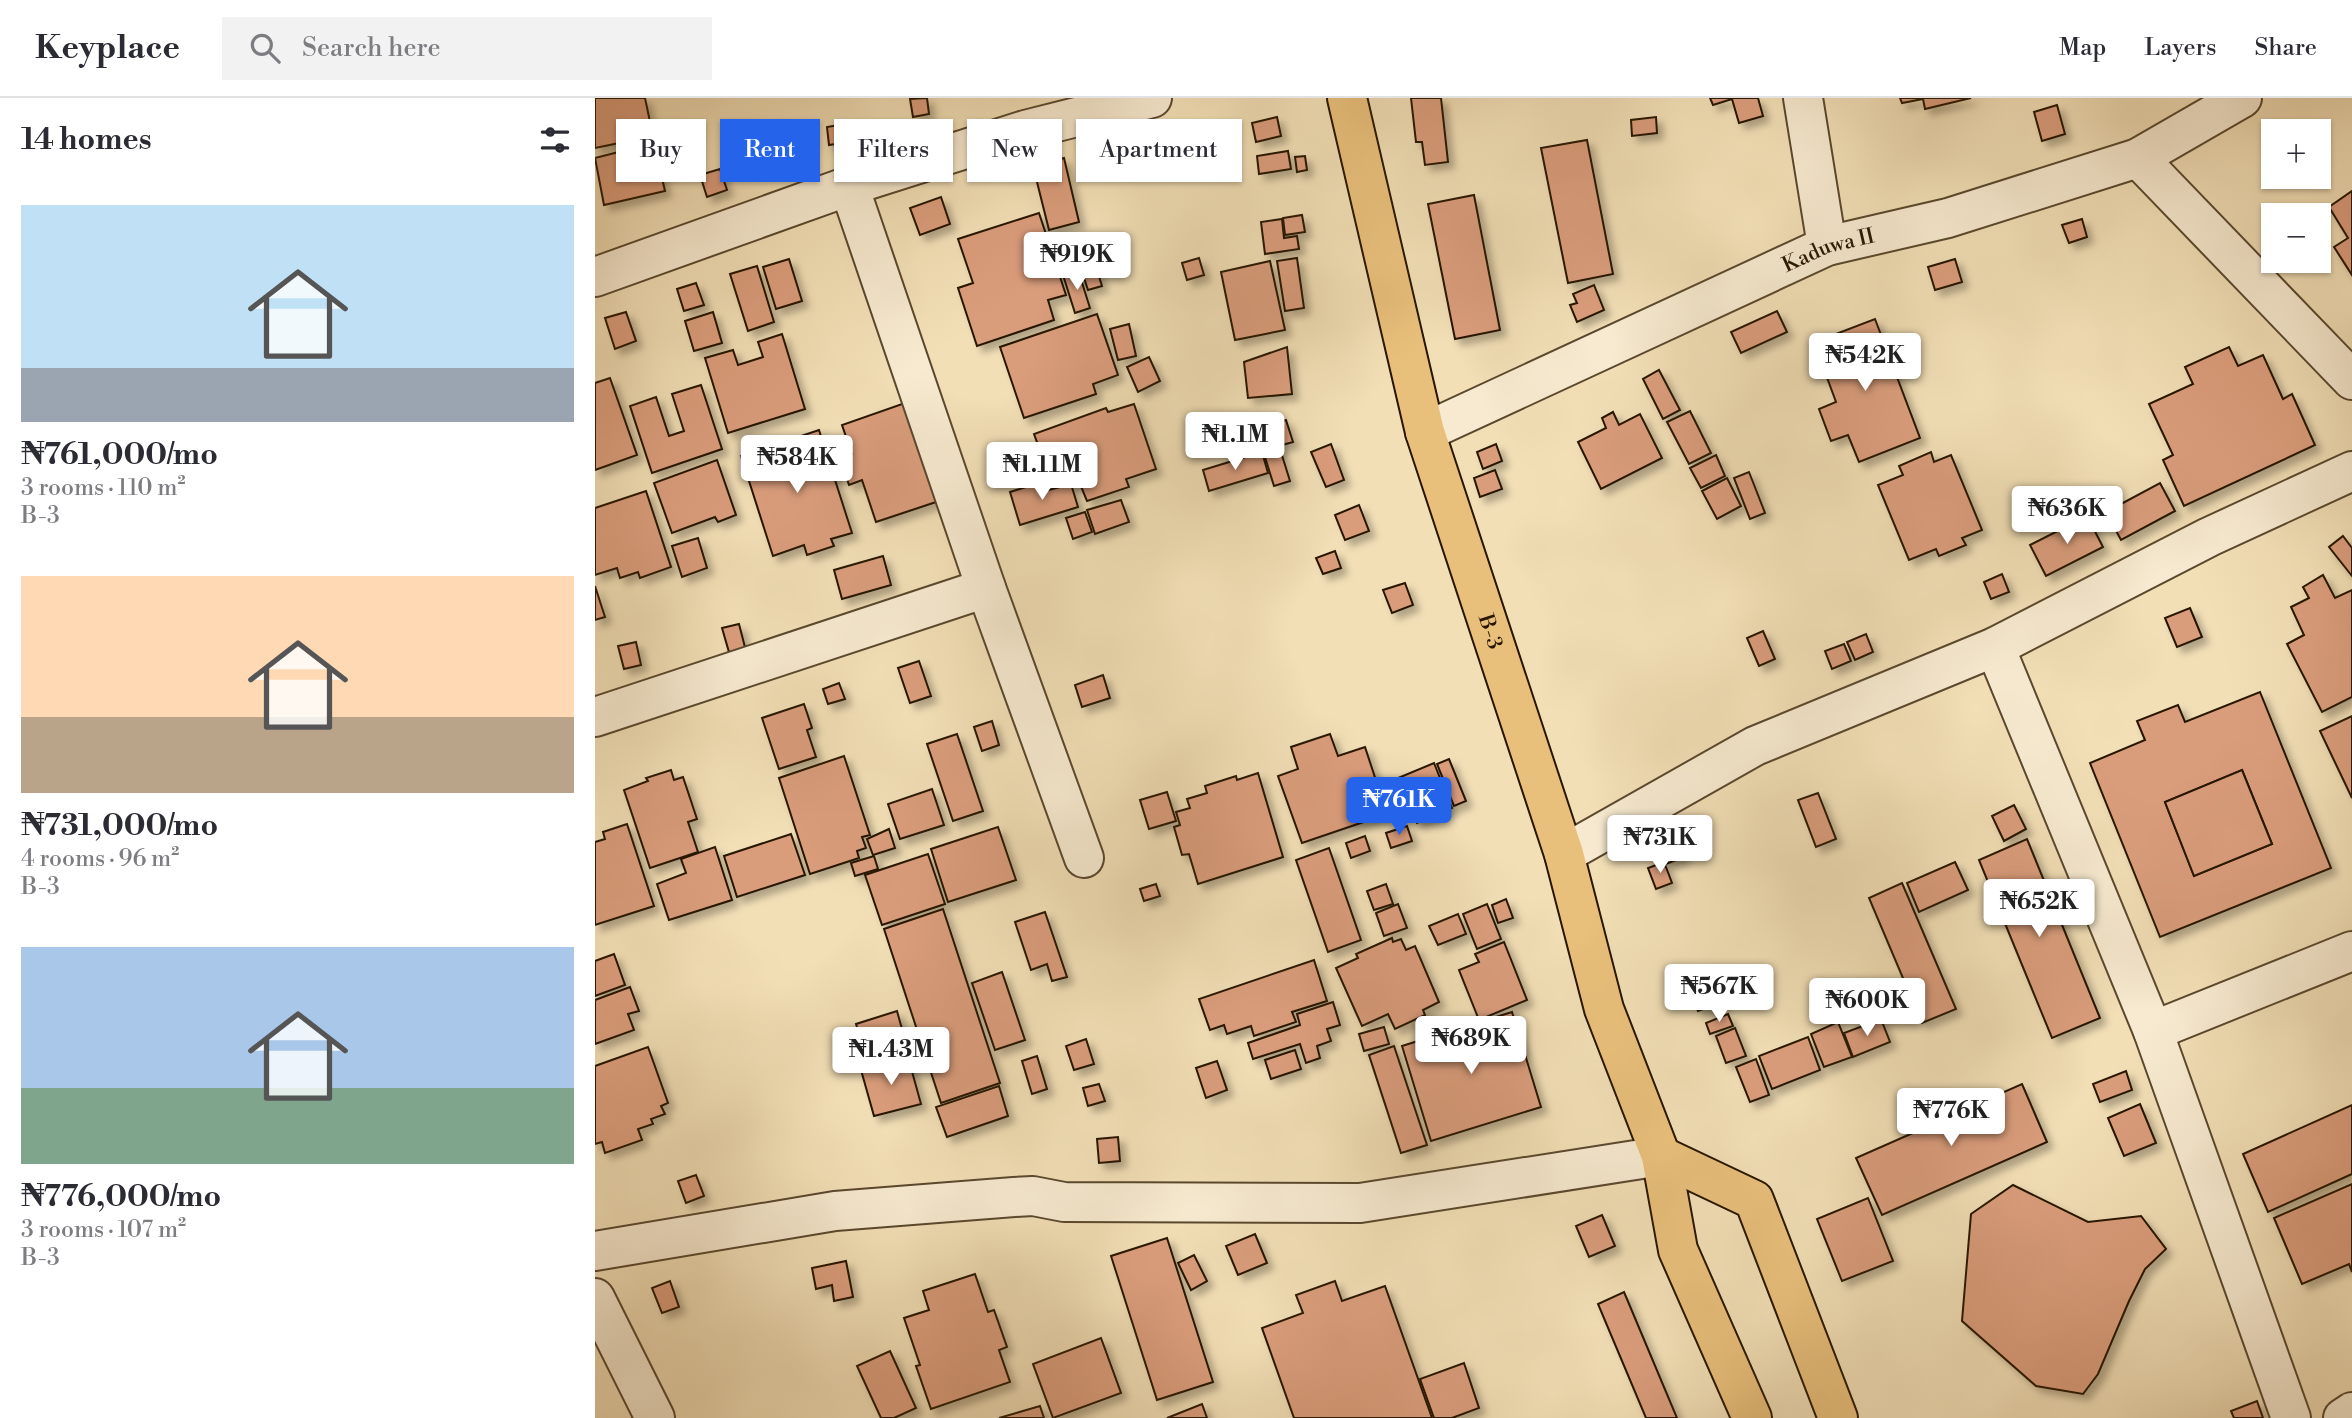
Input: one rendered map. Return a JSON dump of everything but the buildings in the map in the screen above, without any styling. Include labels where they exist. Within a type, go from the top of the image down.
[{"type":"main road","name":"B-3","points":[[1347,98],[1425,432],[1564,854],[1604,1009],[1661,1156],[1678,1250],[1752,1418]]},
{"type":"main road","points":[[1661,1156],[1754,1200],[1839,1418]]},
{"type":"street","points":[[595,277],[849,186],[1025,130],[1152,98]]},
{"type":"street","points":[[1803,98],[1827,246]]},
{"type":"street","name":"Kaduwa II","points":[[1425,432],[1827,246],[1948,218],[2138,158],[2242,98]]},
{"type":"street","points":[[2138,158],[2352,380]]},
{"type":"street","points":[[849,186],[986,588],[1084,858]]},
{"type":"street","points":[[1564,854],[1755,746],[1995,647],[2209,537],[2352,471]]},
{"type":"street","points":[[595,717],[986,588]]},
{"type":"street","points":[[1995,647],[2153,1031],[2291,1418]]},
{"type":"street","points":[[2153,1031],[2352,951]]},
{"type":"street","points":[[595,1251],[835,1210],[1014,1197],[1033,1196],[1064,1202],[1360,1203],[1661,1156]]},
{"type":"street","points":[[595,1298],[655,1418]]},
{"type":"street","points":[[2343,1418],[2352,1412]]}]
